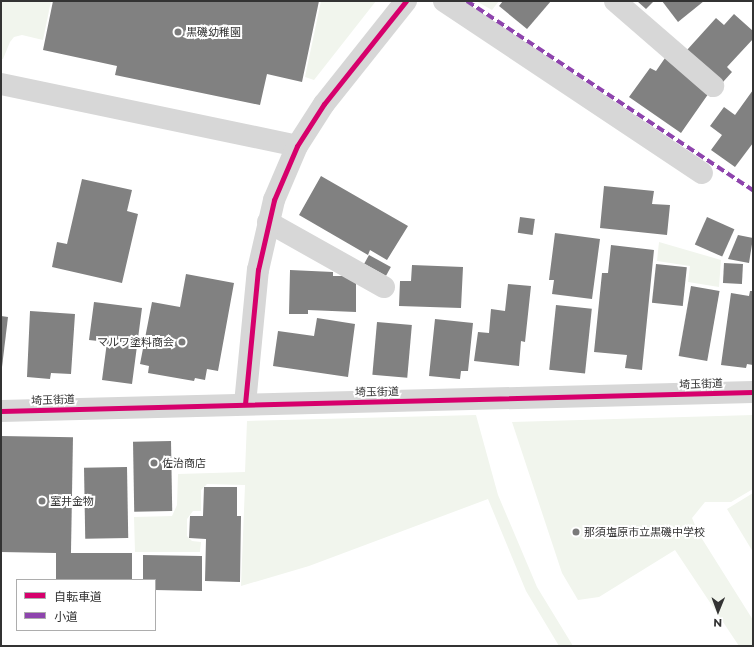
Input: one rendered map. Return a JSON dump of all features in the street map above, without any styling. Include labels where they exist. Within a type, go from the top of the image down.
[{"type":"street","points":[[245,404],[258,270],[274,200],[297,146],[324,104],[406,1]]},
{"type":"street","points":[[444,1],[702,173]]},
{"type":"street","points":[[615,1],[713,86]]},
{"type":"street","points":[[1,84],[297,146]]},
{"type":"street","points":[[268,222],[384,287]]},
{"type":"street","name":"埼玉街道","points":[[1,411],[753,392]]},
{"type":"shaded area","points":[[1,1],[51,1],[43,40],[22,35],[14,37],[10,42],[3,59],[1,59]]},
{"type":"shaded area","points":[[321,1],[376,1],[314,80],[305,77]]},
{"type":"shaded area","points":[[476,1],[499,1],[492,10]]},
{"type":"shaded area","points":[[659,242],[721,260],[719,287],[688,282],[690,266],[657,261]]},
{"type":"shaded area","points":[[476,415],[498,495],[537,587],[573,646],[559,646],[526,591],[488,499],[309,566],[241,586],[245,485],[207,484],[201,490],[201,511],[193,511],[187,519],[187,536],[192,541],[201,542],[200,552],[135,552],[134,517],[172,516],[177,505],[178,474],[245,472],[247,421]]},
{"type":"shaded area","points":[[753,415],[753,489],[731,502],[705,502],[692,518],[699,534],[753,620],[753,646],[739,646],[675,550],[599,597],[578,600],[562,573],[512,422]]},
{"type":"shaded area","points":[[753,493],[753,552],[727,509]]},
{"type":"building","name":"黒磯幼稚園","points":[[53,1],[319,1],[302,82],[267,74],[260,105],[115,75],[117,66],[43,50]]},
{"type":"building","points":[[503,1],[551,1],[527,29],[499,6]]},
{"type":"building","points":[[637,1],[654,1],[646,9]]},
{"type":"building","points":[[662,1],[704,1],[678,22]]},
{"type":"building","points":[[734,14],[753,31],[753,39],[727,67],[732,72],[723,82],[687,50],[716,18],[724,25]]},
{"type":"building","points":[[665,58],[711,90],[681,133],[629,97],[650,68],[656,71]]},
{"type":"building","points":[[753,90],[753,143],[735,167],[711,150],[722,135],[710,126],[724,107],[735,115]]},
{"type":"building","points":[[321,176],[408,226],[387,260],[370,250],[368,255],[299,215]]},
{"type":"building","points":[[82,179],[132,190],[127,211],[138,214],[122,283],[52,267],[57,242],[67,244]]},
{"type":"building","points":[[604,186],[654,191],[652,204],[670,205],[667,235],[600,228]]},
{"type":"building","points":[[520,217],[535,219],[533,235],[518,233]]},
{"type":"building","points":[[707,217],[734,229],[722,257],[695,244]]},
{"type":"building","points":[[555,233],[600,239],[592,299],[552,294],[554,280],[549,280]]},
{"type":"building","points":[[738,235],[753,238],[749,263],[728,259]]},
{"type":"building","points":[[611,245],[654,250],[642,370],[625,368],[627,355],[594,352],[602,273],[608,273]]},
{"type":"building","points":[[369,255],[391,267],[386,276],[364,264]]},
{"type":"building","points":[[724,263],[743,264],[742,284],[723,283]]},
{"type":"building","points":[[656,264],[687,267],[683,306],[652,303]]},
{"type":"building","points":[[412,265],[463,267],[461,308],[399,306],[400,281],[411,281]]},
{"type":"building","points":[[290,270],[333,272],[333,276],[356,276],[356,312],[308,310],[308,314],[289,314]]},
{"type":"building","points":[[186,274],[234,283],[218,371],[207,369],[205,380],[195,378],[194,381],[148,373],[149,366],[140,364],[152,302],[180,307]]},
{"type":"building","points":[[508,284],[531,286],[525,342],[521,341],[519,366],[474,361],[478,332],[489,333],[491,309],[505,311]]},
{"type":"building","points":[[691,286],[720,291],[707,361],[679,356]]},
{"type":"building","points":[[750,291],[753,291],[753,365],[747,364],[746,368],[721,365],[731,293],[749,296]]},
{"type":"building","points":[[94,302],[142,308],[132,384],[102,380],[107,342],[89,340]]},
{"type":"building","points":[[556,305],[592,309],[585,373],[549,370]]},
{"type":"building","points":[[30,311],[75,314],[71,374],[51,373],[50,379],[27,377]]},
{"type":"building","points":[[1,316],[8,317],[2,367],[1,367]]},
{"type":"building","points":[[317,318],[355,324],[348,377],[273,366],[278,331],[314,336]]},
{"type":"building","points":[[435,319],[473,323],[468,371],[461,371],[460,379],[429,376]]},
{"type":"building","points":[[377,322],[412,325],[407,378],[372,375]]},
{"type":"building","points":[[1,436],[73,437],[71,553],[1,552]]},
{"type":"building","points":[[171,441],[172,511],[134,512],[133,442]]},
{"type":"building","points":[[127,467],[128,538],[85,539],[84,468]]},
{"type":"building","points":[[204,487],[237,487],[237,516],[241,516],[240,582],[205,581],[206,539],[189,538],[190,516],[203,516]]},
{"type":"building","points":[[56,553],[132,553],[132,579],[56,579]]},
{"type":"building","points":[[143,555],[202,556],[202,591],[156,590],[156,579],[143,579]]},
{"type":"marked path","points":[[467,1],[753,190]]},
{"type":"cycle path","points":[[245,404],[258,270],[274,200],[297,146],[324,104],[406,1]]},
{"type":"cycle path","points":[[1,411],[753,392]]},
{"type":"place","name":"黒磯幼稚園","points":[[178,32]]},
{"type":"place","name":"マルワ塗料商会","points":[[182,342]]},
{"type":"place","name":"佐治商店","points":[[154,463]]},
{"type":"place","name":"室井金物","points":[[42,501]]},
{"type":"place","name":"那須塩原市立黒磯中学校","points":[[576,532]]}]
